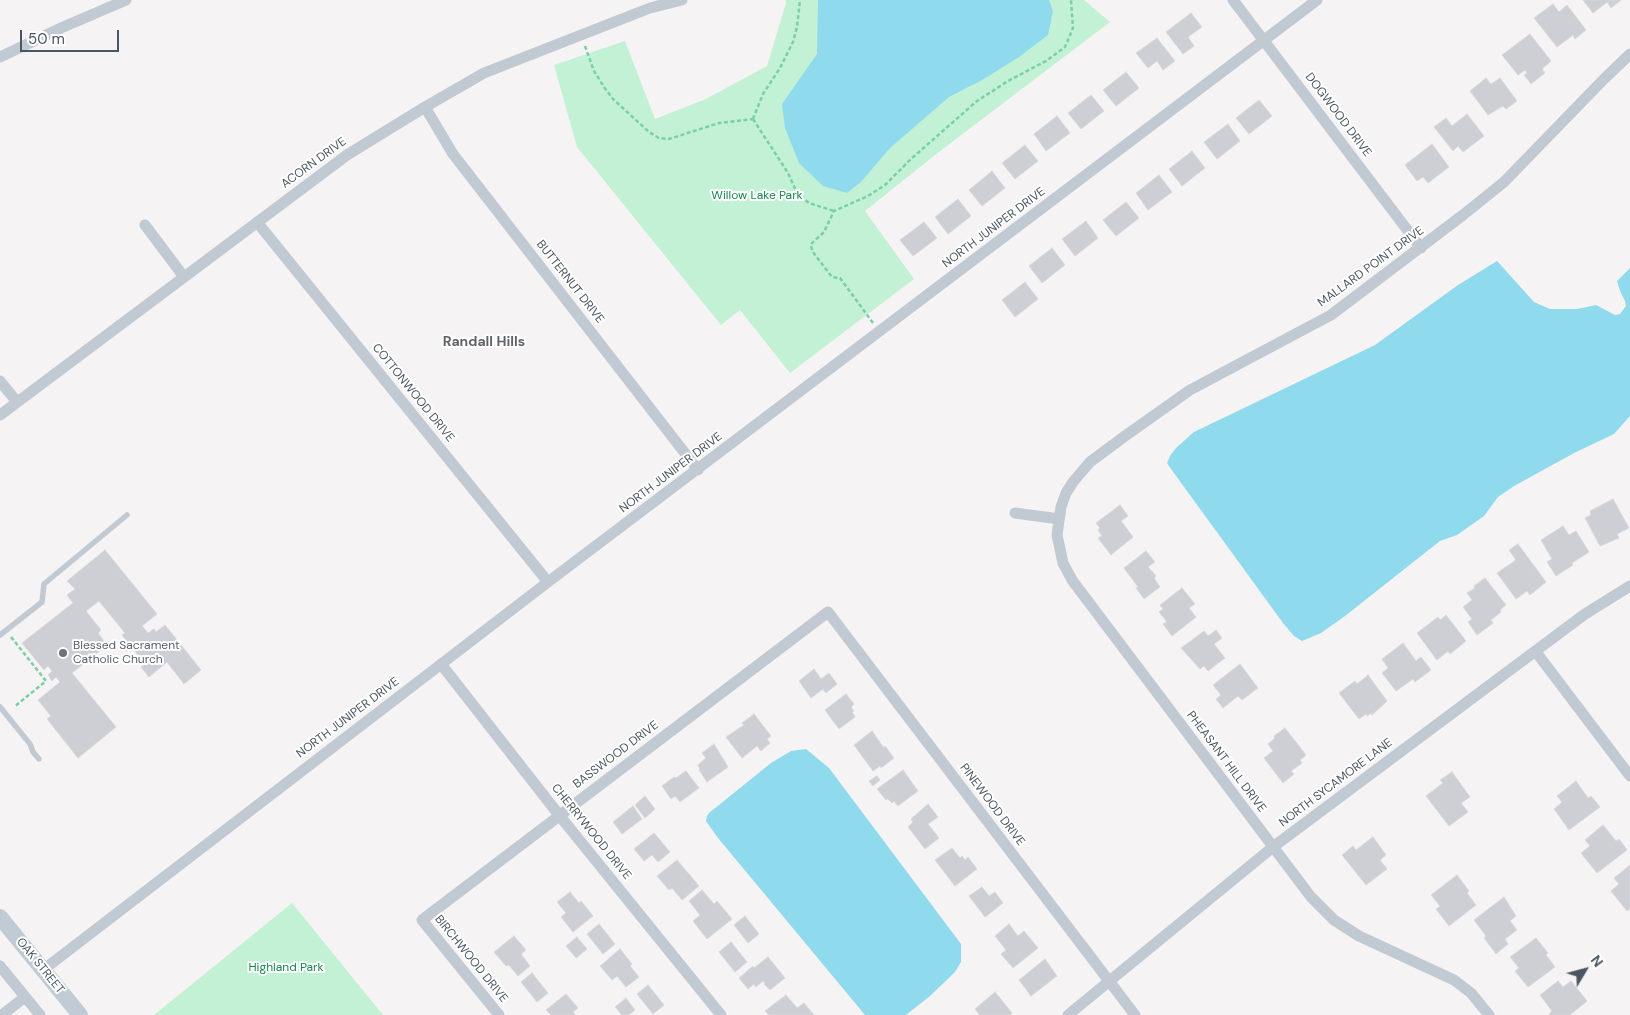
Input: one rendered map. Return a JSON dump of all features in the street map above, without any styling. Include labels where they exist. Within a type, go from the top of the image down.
[{"type":"street","points":[[0,57],[126,0]]},
{"type":"street","name":"ACORN DRIVE","points":[[0,415],[347,155],[425,107],[484,73],[650,8],[682,0]]},
{"type":"street","name":"DOGWOOD DRIVE","points":[[1233,0],[1420,248]]},
{"type":"street","name":"NORTH JUNIPER DRIVE","points":[[43,970],[548,582],[1317,0]]},
{"type":"street","name":"MALLARD POINT DRIVE","points":[[1057,535],[1061,507],[1066,494],[1073,482],[1090,462],[1190,390],[1330,315],[1420,248],[1504,182],[1630,54]]},
{"type":"street","name":"BUTTERNUT DRIVE","points":[[425,107],[453,154],[698,470]]},
{"type":"street","name":"COTTONWOOD DRIVE","points":[[257,222],[548,582]]},
{"type":"street","points":[[145,225],[184,278]]},
{"type":"street","points":[[0,381],[17,402]]},
{"type":"street","points":[[1015,513],[1060,519]]},
{"type":"street","name":"PHEASANT HILL DRIVE","points":[[1057,535],[1063,563],[1072,580],[1311,897],[1334,920],[1359,936],[1449,977],[1471,993],[1488,1015]]},
{"type":"street","name":"NORTH SYCAMORE LANE","points":[[1068,1015],[1273,847],[1585,614],[1630,586]]},
{"type":"street","name":"BASSWOOD DRIVE","points":[[422,920],[828,612]]},
{"type":"street","name":"PINEWOOD DRIVE","points":[[828,612],[1135,1015]]},
{"type":"street","points":[[1536,652],[1630,776]]},
{"type":"street","name":"CHERRYWOOD DRIVE","points":[[441,664],[559,815],[721,1015]]},
{"type":"street","name":"OAK STREET","points":[[0,917],[80,1015]]},
{"type":"street","name":"BIRCHWOOD DRIVE","points":[[422,920],[499,1015]]},
{"type":"street","points":[[0,966],[40,1015]]},
{"type":"street","points":[[2,1015],[26,997]]},
{"type":"lane","points":[[0,635],[42,602],[44,584],[127,514]]},
{"type":"lane","points":[[0,707],[30,744],[33,752],[39,759]]},
{"type":"path","points":[[753,119],[763,94],[780,68],[793,42],[798,27],[800,0]]},
{"type":"path","points":[[880,332],[840,278],[832,277],[812,251],[811,244],[824,232],[834,211],[868,196],[885,185],[906,163],[977,101],[1008,81],[1046,61],[1065,47],[1073,28],[1071,0]]},
{"type":"path","points":[[580,34],[594,71],[612,99],[658,138],[669,139],[719,123],[753,119]]},
{"type":"path","points":[[753,119],[788,173],[797,193],[810,203],[834,211]]},
{"type":"path","points":[[11,637],[46,681],[14,707]]},
{"type":"green space","name":"Willow Lake Park","points":[[786,0],[1084,0],[1110,22],[935,155],[865,211],[914,279],[790,373],[740,310],[721,325],[577,147],[554,65],[625,41],[655,119],[706,99],[767,66]]},
{"type":"green space","name":"Highland Park","points":[[292,903],[383,1015],[154,1015]]},
{"type":"water","points":[[818,0],[1049,0],[1053,11],[1048,35],[1019,57],[984,79],[949,97],[890,148],[861,182],[847,193],[823,186],[799,163],[785,128],[782,104],[817,54]]},
{"type":"water","points":[[1497,261],[1534,302],[1550,309],[1577,309],[1596,305],[1615,315],[1620,314],[1626,306],[1617,281],[1630,268],[1630,416],[1614,434],[1576,452],[1514,486],[1498,497],[1484,516],[1457,535],[1440,541],[1345,616],[1321,633],[1302,641],[1294,636],[1283,623],[1171,469],[1167,463],[1170,456],[1194,432],[1375,345],[1458,285]]},
{"type":"water","points":[[806,749],[829,768],[961,944],[961,962],[955,972],[930,996],[906,1015],[865,1015],[706,821],[709,813],[771,763],[791,751]]},
{"type":"building","points":[[1583,0],[1621,0],[1611,8],[1607,2],[1593,13]]},
{"type":"building","points":[[1553,4],[1559,12],[1567,5],[1586,30],[1575,39],[1573,35],[1557,47],[1534,18]]},
{"type":"building","points":[[1191,13],[1202,27],[1188,37],[1194,46],[1183,54],[1166,32]]},
{"type":"building","points":[[1530,34],[1551,61],[1542,69],[1545,73],[1531,84],[1524,75],[1527,73],[1525,70],[1518,75],[1502,55]]},
{"type":"building","points":[[1157,38],[1175,61],[1163,70],[1157,61],[1148,68],[1136,53]]},
{"type":"building","points":[[1126,72],[1139,88],[1116,106],[1103,90]]},
{"type":"building","points":[[1486,78],[1491,84],[1500,78],[1517,101],[1506,109],[1503,106],[1488,115],[1470,91]]},
{"type":"building","points":[[1091,95],[1104,111],[1081,129],[1068,113]]},
{"type":"building","points":[[1259,100],[1272,116],[1249,134],[1236,118]]},
{"type":"building","points":[[1467,114],[1484,136],[1463,152],[1458,146],[1453,151],[1434,127],[1446,118],[1452,126]]},
{"type":"building","points":[[1057,116],[1070,133],[1046,151],[1034,134]]},
{"type":"building","points":[[1228,124],[1240,141],[1217,159],[1204,142]]},
{"type":"building","points":[[1432,144],[1449,167],[1428,183],[1423,177],[1417,181],[1405,165]]},
{"type":"building","points":[[1025,145],[1038,161],[1015,179],[1002,163]]},
{"type":"building","points":[[1192,151],[1205,168],[1182,186],[1169,169]]},
{"type":"building","points":[[992,171],[1005,188],[982,206],[969,190]]},
{"type":"building","points":[[1159,175],[1172,192],[1148,210],[1136,193]]},
{"type":"building","points":[[958,199],[971,216],[948,234],[935,217]]},
{"type":"building","points":[[1126,202],[1139,218],[1116,236],[1103,220]]},
{"type":"building","points":[[1086,221],[1098,238],[1075,256],[1062,239]]},
{"type":"building","points":[[924,222],[937,238],[913,256],[900,240]]},
{"type":"building","points":[[1052,248],[1065,265],[1042,283],[1029,266]]},
{"type":"building","points":[[1025,282],[1038,299],[1015,317],[1002,300]]},
{"type":"building","points":[[1613,499],[1629,528],[1617,534],[1619,538],[1600,546],[1585,518],[1591,515],[1590,511]]},
{"type":"building","points":[[1120,505],[1128,516],[1121,521],[1133,537],[1111,555],[1098,538],[1102,536],[1098,530],[1100,528],[1096,523]]},
{"type":"building","points":[[1563,526],[1569,535],[1576,531],[1589,552],[1556,576],[1547,562],[1552,559],[1541,540]]},
{"type":"building","points":[[1518,544],[1546,582],[1530,595],[1527,591],[1516,599],[1497,573],[1516,560],[1509,550]]},
{"type":"building","name":"Blessed Sacrament Catholic Church","points":[[105,550],[157,614],[142,626],[148,633],[154,629],[156,632],[165,625],[201,670],[184,684],[167,662],[149,677],[141,667],[145,664],[122,635],[125,633],[99,601],[86,611],[101,630],[98,633],[107,645],[72,673],[116,727],[78,758],[47,719],[51,716],[38,700],[60,682],[56,677],[52,681],[48,675],[52,671],[48,666],[44,670],[22,643],[73,603],[67,595],[75,589],[67,581]]},
{"type":"building","points":[[1146,551],[1155,562],[1148,567],[1156,576],[1154,578],[1160,587],[1144,599],[1124,568]]},
{"type":"building","points":[[1485,578],[1506,605],[1491,620],[1493,623],[1477,635],[1468,622],[1472,619],[1463,607],[1472,600],[1467,593]]},
{"type":"building","points":[[1182,588],[1195,604],[1189,608],[1196,617],[1172,636],[1163,624],[1167,622],[1159,612],[1163,609],[1160,605]]},
{"type":"building","points":[[1446,615],[1466,641],[1450,654],[1448,651],[1437,660],[1417,633],[1438,617],[1440,620]]},
{"type":"building","points":[[1216,630],[1222,638],[1214,644],[1225,658],[1208,671],[1204,666],[1200,669],[1181,648],[1204,631],[1208,636]]},
{"type":"building","points":[[1403,643],[1416,661],[1421,657],[1431,670],[1415,682],[1413,679],[1396,691],[1382,673],[1388,668],[1382,659]]},
{"type":"building","points":[[1240,664],[1258,688],[1242,700],[1238,696],[1223,708],[1216,699],[1221,695],[1213,685]]},
{"type":"building","points":[[814,669],[821,679],[829,673],[837,684],[826,693],[823,689],[811,698],[799,681]]},
{"type":"building","points":[[1368,675],[1387,701],[1372,715],[1371,713],[1367,716],[1366,714],[1359,719],[1339,693],[1355,681],[1357,684]]},
{"type":"building","points":[[846,694],[854,704],[851,707],[855,717],[839,729],[825,710]]},
{"type":"building","points":[[754,714],[771,736],[767,739],[770,743],[761,751],[757,746],[742,758],[726,737],[744,725],[742,723]]},
{"type":"building","points":[[1285,728],[1306,755],[1300,760],[1302,763],[1291,771],[1294,774],[1283,783],[1264,758],[1273,751],[1268,744],[1275,738],[1274,736]]},
{"type":"building","points":[[872,731],[894,758],[881,768],[880,766],[873,771],[854,745]]},
{"type":"building","points":[[714,744],[728,767],[707,782],[698,765],[706,758],[702,753]]},
{"type":"building","points":[[903,770],[918,791],[898,806],[894,801],[892,803],[888,799],[886,800],[877,789]]},
{"type":"building","points":[[686,771],[699,788],[680,802],[675,796],[671,799],[662,786]]},
{"type":"building","points":[[1452,772],[1470,797],[1461,803],[1468,812],[1449,826],[1426,796],[1443,783],[1440,780]]},
{"type":"building","points":[[877,776],[880,780],[873,786],[869,781]]},
{"type":"building","points":[[1576,781],[1588,798],[1591,796],[1600,807],[1569,830],[1554,809],[1562,802],[1557,796]]},
{"type":"building","points":[[645,796],[655,809],[645,818],[635,805]]},
{"type":"building","points":[[928,804],[938,817],[928,824],[939,838],[925,849],[908,827],[913,822],[911,819]]},
{"type":"building","points":[[633,806],[642,819],[622,834],[613,822]]},
{"type":"building","points":[[1603,825],[1616,841],[1619,839],[1627,850],[1597,873],[1581,853],[1590,846],[1585,840]]},
{"type":"building","points":[[654,833],[670,852],[658,862],[652,855],[644,861],[634,849]]},
{"type":"building","points":[[1373,837],[1386,855],[1380,860],[1387,869],[1366,885],[1342,855],[1353,846],[1356,850]]},
{"type":"building","points":[[952,848],[960,858],[962,856],[965,860],[968,857],[977,869],[955,886],[935,860]]},
{"type":"building","points":[[677,860],[699,886],[682,900],[672,888],[669,890],[657,876]]},
{"type":"building","points":[[1630,865],[1630,909],[1627,911],[1611,891],[1619,884],[1614,878]]},
{"type":"building","points":[[1457,875],[1469,891],[1467,893],[1476,905],[1449,926],[1436,909],[1440,906],[1431,895]]},
{"type":"building","points":[[982,887],[989,896],[995,892],[1003,903],[985,917],[969,896]]},
{"type":"building","points":[[702,890],[714,904],[717,901],[732,919],[707,939],[693,921],[700,915],[689,901]]},
{"type":"building","points":[[570,892],[579,903],[581,901],[593,916],[573,932],[561,917],[566,913],[557,902]]},
{"type":"building","points":[[1504,897],[1516,916],[1510,921],[1517,930],[1505,939],[1508,944],[1496,954],[1474,920]]},
{"type":"building","points":[[745,916],[759,934],[748,943],[734,925]]},
{"type":"building","points":[[599,924],[615,944],[603,954],[587,934]]},
{"type":"building","points":[[1009,924],[1018,936],[1024,931],[1038,948],[1013,968],[1001,954],[1006,950],[995,936]]},
{"type":"building","points":[[514,936],[526,950],[521,954],[530,966],[518,976],[494,952]]},
{"type":"building","points":[[577,937],[587,949],[576,958],[566,946]]},
{"type":"building","points":[[1536,938],[1548,953],[1546,955],[1555,967],[1528,987],[1515,971],[1519,968],[1510,957]]},
{"type":"building","points":[[731,942],[747,962],[735,972],[719,952]]},
{"type":"building","points":[[620,949],[632,964],[630,966],[639,977],[626,987],[617,976],[612,980],[600,966]]},
{"type":"building","points":[[768,957],[785,978],[770,990],[763,981],[756,987],[754,984],[748,989],[739,978],[753,966],[754,968]]},
{"type":"building","points":[[1045,959],[1057,976],[1031,996],[1019,980]]},
{"type":"building","points":[[532,973],[548,993],[537,1002],[521,982]]},
{"type":"building","points":[[1558,981],[1563,987],[1571,981],[1587,1001],[1570,1015],[1550,1015],[1552,1011],[1540,995]]},
{"type":"building","points":[[648,985],[664,1005],[653,1014],[637,994]]},
{"type":"building","points":[[995,992],[1012,1013],[1010,1015],[980,1015],[975,1009]]},
{"type":"building","points":[[566,994],[578,1008],[573,1012],[575,1015],[551,1015],[546,1010]]},
{"type":"building","points":[[786,995],[797,1008],[804,1003],[814,1015],[769,1015],[765,1011]]},
{"type":"building","points":[[626,998],[635,1010],[629,1015],[622,1015],[615,1007]]},
{"type":"place","name":"Blessed Sacrament Catholic Church","points":[[63,653]]},
{"type":"district","name":"Randall Hills","points":[[484,342]]}]
